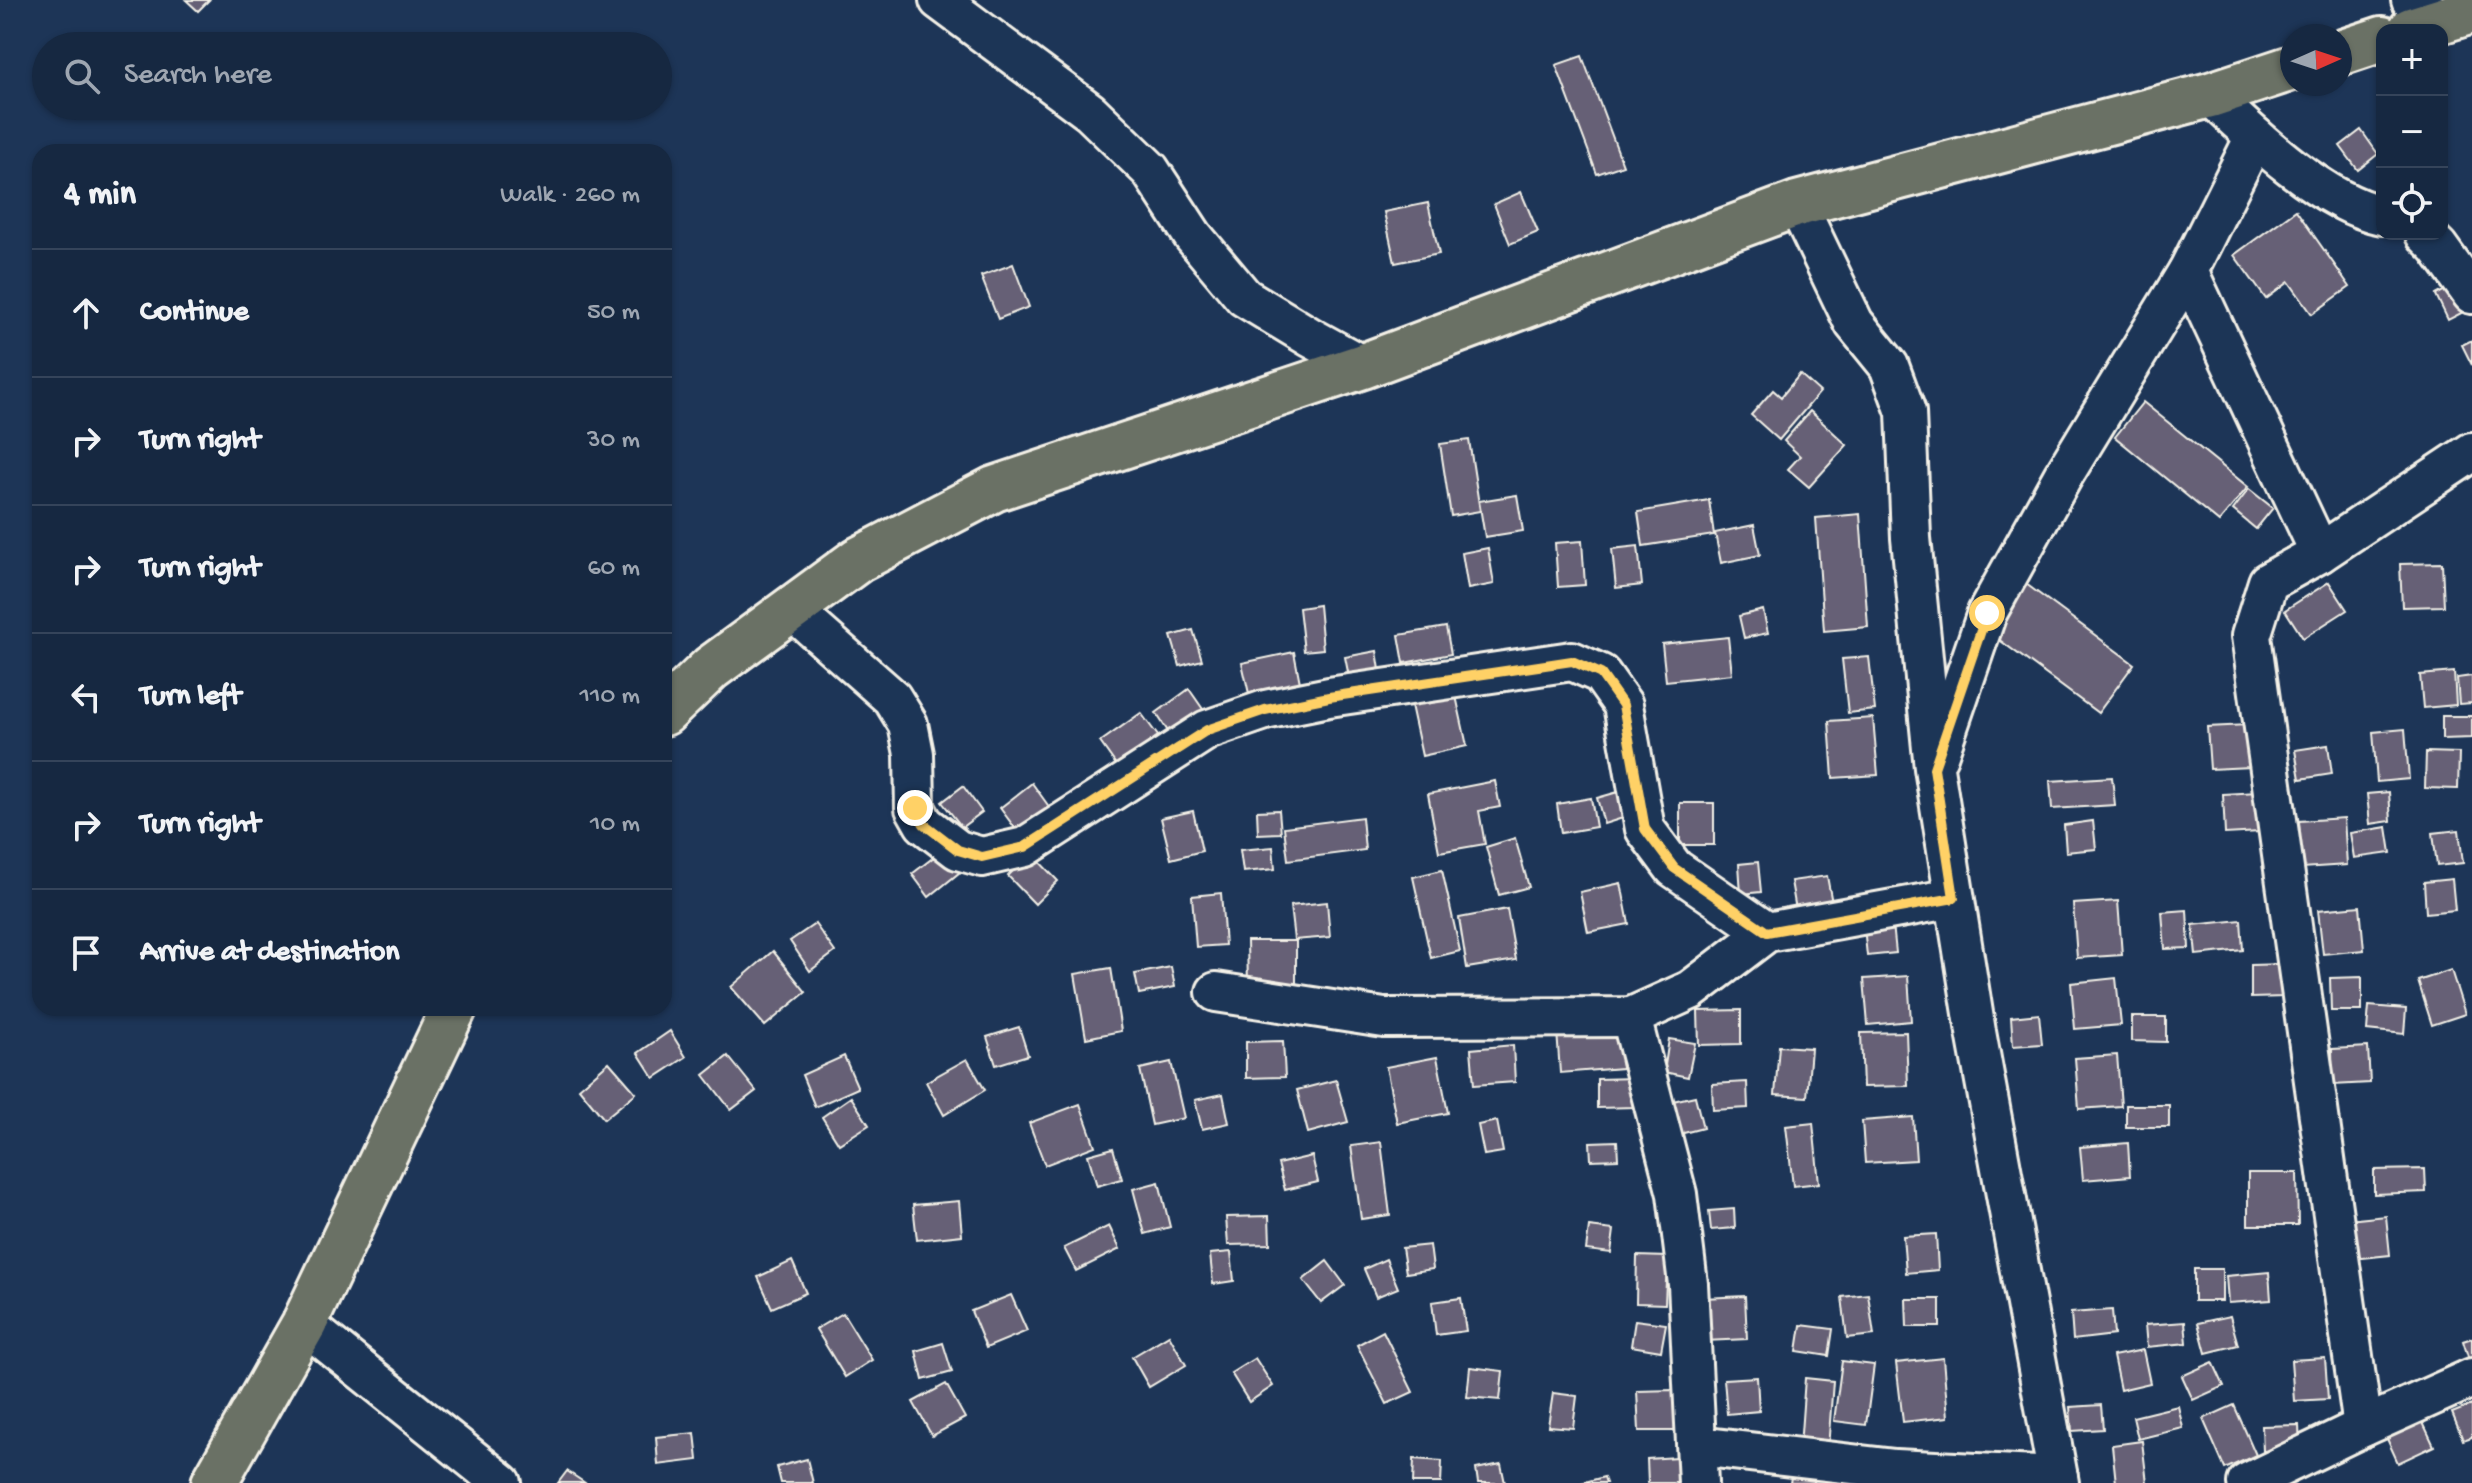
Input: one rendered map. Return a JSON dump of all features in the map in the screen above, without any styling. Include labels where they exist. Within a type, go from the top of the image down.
[{"type":"main road","points":[[2352,49],[2376,41]]},
{"type":"main road","points":[[672,705],[711,668],[858,560],[994,489],[1363,366],[1797,204],[2210,95],[2280,72]]},
{"type":"main road","points":[[214,1483],[304,1324],[450,1016]]},
{"type":"street","points":[[939,0],[1090,112],[1140,160],[1150,170],[1193,236],[1244,297],[1363,366]]},
{"type":"street","points":[[2210,95],[2255,137],[2316,183],[2363,211],[2376,214]]},
{"type":"street","points":[[1934,768],[1987,613],[2063,476],[2188,271],[2255,137]]},
{"type":"street","points":[[1698,1446],[1895,1469],[2059,1480],[1976,1032],[1934,768],[1911,538],[1906,412],[1889,366],[1854,323],[1797,204]]},
{"type":"street","points":[[2431,240],[2472,294]]},
{"type":"street","points":[[2188,271],[2320,553]]},
{"type":"street","points":[[2363,1427],[2251,636],[2268,582],[2320,553],[2472,452]]},
{"type":"street","points":[[791,609],[892,698],[908,724],[914,754],[915,808],[924,824],[958,850],[982,857],[1025,847],[1207,730],[1265,710],[1329,697],[1572,661],[1601,674],[1623,705],[1645,829],[1674,868],[1767,932]]},
{"type":"street","points":[[1216,992],[1384,1018],[1631,1017],[1691,990],[1767,932],[1954,898]]},
{"type":"street","points":[[1631,1017],[1677,1194],[1688,1284],[1698,1483]]},
{"type":"street","points":[[304,1324],[502,1483]]},
{"type":"street","points":[[2250,1482],[2472,1378]]},
{"type":"building","points":[[186,0],[209,0],[198,11]]},
{"type":"building","points":[[1582,56],[1623,165],[1597,174],[1556,65]]},
{"type":"building","points":[[2361,130],[2376,156],[2358,170],[2340,146]]},
{"type":"building","points":[[1521,192],[1538,232],[1510,244],[1494,204]]},
{"type":"building","points":[[1428,203],[1439,254],[1395,263],[1384,212]]},
{"type":"building","points":[[2296,210],[2350,287],[2312,314],[2289,282],[2266,299],[2234,255]]},
{"type":"building","points":[[1013,264],[1029,307],[998,319],[981,276]]},
{"type":"building","points":[[2458,283],[2471,308],[2448,320],[2436,295]]},
{"type":"building","points":[[2472,340],[2472,365],[2462,345]]},
{"type":"building","points":[[1800,374],[1820,392],[1779,440],[1751,415],[1773,390],[1781,397]]},
{"type":"building","points":[[2143,402],[2248,487],[2219,522],[2115,437]]},
{"type":"building","points":[[1810,411],[1847,445],[1809,487],[1788,469],[1800,456],[1784,441]]},
{"type":"building","points":[[1469,440],[1480,511],[1451,516],[1440,444]]},
{"type":"building","points":[[2249,489],[2273,508],[2256,529],[2233,510]]},
{"type":"building","points":[[1517,495],[1523,531],[1485,537],[1479,501]]},
{"type":"building","points":[[1709,500],[1714,535],[1643,546],[1638,512]]},
{"type":"building","points":[[1860,514],[1868,627],[1824,631],[1816,518]]},
{"type":"building","points":[[1754,525],[1760,555],[1721,563],[1715,533]]},
{"type":"building","points":[[1582,541],[1585,585],[1558,587],[1555,543]]},
{"type":"building","points":[[1638,546],[1642,585],[1616,588],[1612,549]]},
{"type":"building","points":[[1488,548],[1494,584],[1468,589],[1462,553]]},
{"type":"building","points":[[2442,563],[2444,606],[2402,607],[2400,564]]},
{"type":"building","points":[[2329,582],[2347,610],[2303,638],[2285,610]]},
{"type":"building","points":[[2026,584],[2134,664],[2098,713],[1990,633]]},
{"type":"building","points":[[1319,605],[1323,649],[1304,651],[1299,608]]},
{"type":"building","points":[[1763,610],[1768,633],[1744,638],[1739,616]]},
{"type":"building","points":[[1446,627],[1451,654],[1404,663],[1399,635]]},
{"type":"building","points":[[1193,630],[1202,660],[1180,666],[1171,636]]},
{"type":"building","points":[[1728,637],[1732,674],[1666,681],[1662,644]]},
{"type":"building","points":[[1377,651],[1381,676],[1350,682],[1345,657]]},
{"type":"building","points":[[1294,652],[1301,688],[1250,698],[1242,663]]},
{"type":"building","points":[[1869,657],[1875,710],[1848,713],[1842,659]]},
{"type":"building","points":[[2454,672],[2456,705],[2423,708],[2420,675]]},
{"type":"building","points":[[2472,676],[2472,703],[2459,704],[2457,678]]},
{"type":"building","points":[[1189,689],[1207,715],[1173,739],[1156,713]]},
{"type":"building","points":[[1456,696],[1467,746],[1422,756],[1411,705]]},
{"type":"building","points":[[1141,713],[1158,736],[1117,766],[1100,742]]},
{"type":"building","points":[[2442,716],[2472,716],[2472,738],[2442,739]]},
{"type":"building","points":[[1873,718],[1878,775],[1833,778],[1829,721]]},
{"type":"building","points":[[2248,725],[2250,767],[2210,769],[2207,727]]},
{"type":"building","points":[[2405,729],[2409,779],[2377,782],[2373,732]]},
{"type":"building","points":[[2328,745],[2332,774],[2300,779],[2295,750]]},
{"type":"building","points":[[2426,752],[2459,753],[2458,789],[2425,788]]},
{"type":"building","points":[[2112,777],[2115,805],[2052,809],[2050,781]]},
{"type":"building","points":[[1495,781],[1500,807],[1479,811],[1485,844],[1439,852],[1428,794]]},
{"type":"building","points":[[1032,783],[1050,808],[1018,832],[1000,808]]},
{"type":"building","points":[[963,786],[982,812],[962,827],[942,802]]},
{"type":"building","points":[[1618,792],[1626,817],[1604,824],[1597,798]]},
{"type":"building","points":[[2258,792],[2260,832],[2225,834],[2223,794]]},
{"type":"building","points":[[2389,792],[2391,821],[2370,824],[2367,794]]},
{"type":"building","points":[[1591,798],[1596,827],[1561,833],[1557,804]]},
{"type":"building","points":[[1680,803],[1714,803],[1714,845],[1680,845]]},
{"type":"building","points":[[1279,810],[1281,833],[1258,834],[1257,811]]},
{"type":"building","points":[[1193,811],[1202,851],[1171,859],[1161,818]]},
{"type":"building","points":[[1362,817],[1365,850],[1288,860],[1284,827]]},
{"type":"building","points":[[2344,818],[2347,865],[2302,868],[2299,821]]},
{"type":"building","points":[[2093,821],[2096,849],[2066,852],[2064,825]]},
{"type":"building","points":[[2387,827],[2391,853],[2354,858],[2350,833]]},
{"type":"building","points":[[2459,830],[2463,863],[2437,866],[2433,833]]},
{"type":"building","points":[[1515,838],[1529,887],[1499,895],[1486,847]]},
{"type":"building","points":[[1273,847],[1275,869],[1243,872],[1240,850]]},
{"type":"building","points":[[943,850],[960,872],[929,897],[912,874]]},
{"type":"building","points":[[1031,853],[1058,881],[1035,904],[1008,876]]},
{"type":"building","points":[[1758,862],[1761,892],[1741,894],[1739,864]]},
{"type":"building","points":[[1442,870],[1460,951],[1431,958],[1413,877]]},
{"type":"building","points":[[1827,876],[1832,903],[1796,910],[1791,881]]},
{"type":"building","points":[[2452,879],[2455,910],[2426,913],[2424,882]]},
{"type":"building","points":[[1621,883],[1629,924],[1588,932],[1580,892]]},
{"type":"building","points":[[1221,893],[1225,945],[1196,947],[1192,896]]},
{"type":"building","points":[[2118,901],[2122,955],[2077,958],[2073,904]]},
{"type":"building","points":[[1327,902],[1330,937],[1294,940],[1290,906]]},
{"type":"building","points":[[2360,906],[2364,950],[2323,954],[2318,910]]},
{"type":"building","points":[[1507,909],[1516,960],[1467,968],[1459,918]]},
{"type":"building","points":[[2187,910],[2189,948],[2165,949],[2162,912]]},
{"type":"building","points":[[2241,920],[2243,950],[2196,955],[2193,925]]},
{"type":"building","points":[[815,924],[835,952],[810,971],[790,941]]},
{"type":"building","points":[[1893,924],[1896,953],[1867,956],[1864,927]]},
{"type":"building","points":[[1247,941],[1296,941],[1296,984],[1248,985]]},
{"type":"building","points":[[773,951],[806,992],[765,1026],[731,987]]},
{"type":"building","points":[[2283,964],[2284,997],[2251,998],[2251,965]]},
{"type":"building","points":[[1171,967],[1175,987],[1139,994],[1135,974]]},
{"type":"building","points":[[1111,968],[1121,1031],[1086,1038],[1075,974]]},
{"type":"building","points":[[2451,970],[2465,1014],[2432,1025],[2418,981]]},
{"type":"building","points":[[1908,976],[1911,1021],[1868,1025],[1864,979]]},
{"type":"building","points":[[2362,977],[2362,1011],[2331,1011],[2330,978]]},
{"type":"building","points":[[2116,978],[2121,1025],[2075,1029],[2071,983]]},
{"type":"building","points":[[2369,1006],[2406,1009],[2404,1034],[2367,1030]]},
{"type":"building","points":[[1741,1010],[1741,1044],[1699,1045],[1698,1011]]},
{"type":"building","points":[[2039,1014],[2042,1044],[2013,1046],[2011,1017]]},
{"type":"building","points":[[2132,1017],[2166,1017],[2166,1042],[2132,1041]]},
{"type":"building","points":[[1019,1027],[1028,1055],[996,1065],[987,1037]]},
{"type":"building","points":[[1619,1027],[1622,1068],[1560,1073],[1557,1031]]},
{"type":"building","points":[[670,1031],[686,1057],[654,1078],[638,1053]]},
{"type":"building","points":[[1906,1032],[1908,1086],[1863,1087],[1861,1033]]},
{"type":"building","points":[[1669,1039],[1695,1043],[1688,1077],[1664,1072]]},
{"type":"building","points":[[1283,1041],[1285,1077],[1246,1078],[1246,1042]]},
{"type":"building","points":[[1513,1045],[1515,1082],[1474,1085],[1471,1049]]},
{"type":"building","points":[[1779,1046],[1811,1048],[1807,1097],[1775,1095]]},
{"type":"building","points":[[2368,1047],[2370,1083],[2333,1085],[2332,1049]]},
{"type":"building","points":[[2117,1055],[2121,1106],[2079,1109],[2075,1058]]},
{"type":"building","points":[[728,1056],[756,1091],[731,1110],[704,1075]]},
{"type":"building","points":[[844,1056],[858,1088],[815,1107],[802,1075]]},
{"type":"building","points":[[1437,1057],[1448,1113],[1397,1123],[1386,1067]]},
{"type":"building","points":[[967,1059],[985,1090],[944,1115],[926,1082]]},
{"type":"building","points":[[609,1062],[636,1093],[604,1119],[579,1088]]},
{"type":"building","points":[[1171,1062],[1184,1118],[1152,1125],[1140,1069]]},
{"type":"building","points":[[1635,1078],[1635,1107],[1597,1108],[1597,1079]]},
{"type":"building","points":[[1336,1080],[1348,1122],[1308,1133],[1297,1090]]},
{"type":"building","points":[[1747,1082],[1748,1108],[1713,1110],[1712,1084]]},
{"type":"building","points":[[1223,1094],[1229,1123],[1202,1129],[1195,1100]]},
{"type":"building","points":[[1695,1096],[1703,1128],[1672,1136],[1664,1103]]},
{"type":"building","points":[[851,1097],[869,1125],[839,1144],[822,1117]]},
{"type":"building","points":[[1080,1104],[1095,1146],[1045,1165],[1029,1123]]},
{"type":"building","points":[[2126,1105],[2169,1105],[2169,1127],[2126,1127]]},
{"type":"building","points":[[1913,1117],[1916,1160],[1865,1163],[1862,1121]]},
{"type":"building","points":[[1497,1121],[1503,1152],[1484,1155],[1478,1125]]},
{"type":"building","points":[[1813,1123],[1819,1183],[1793,1186],[1786,1126]]},
{"type":"building","points":[[1617,1141],[1618,1159],[1591,1160],[1590,1142]]},
{"type":"building","points":[[1381,1142],[1390,1215],[1361,1219],[1351,1146]]},
{"type":"building","points":[[2128,1143],[2130,1176],[2083,1180],[2080,1147]]},
{"type":"building","points":[[1113,1148],[1122,1179],[1097,1186],[1088,1155]]},
{"type":"building","points":[[1312,1156],[1318,1182],[1285,1190],[1278,1164]]},
{"type":"building","points":[[2425,1169],[2426,1192],[2374,1194],[2374,1170]]},
{"type":"building","points":[[2248,1173],[2297,1173],[2298,1225],[2248,1225]]},
{"type":"building","points":[[1159,1182],[1170,1227],[1145,1234],[1133,1189]]},
{"type":"building","points":[[959,1201],[962,1235],[917,1240],[913,1205]]},
{"type":"building","points":[[1734,1209],[1735,1228],[1711,1230],[1709,1211]]},
{"type":"building","points":[[1269,1216],[1270,1244],[1228,1245],[1226,1217]]},
{"type":"building","points":[[2386,1216],[2390,1255],[2352,1259],[2348,1220]]},
{"type":"building","points":[[1109,1226],[1120,1249],[1076,1271],[1064,1248]]},
{"type":"building","points":[[1589,1227],[1614,1230],[1611,1253],[1586,1250]]},
{"type":"building","points":[[1936,1234],[1938,1270],[1906,1273],[1903,1236]]},
{"type":"building","points":[[1430,1245],[1433,1269],[1406,1273],[1402,1248]]},
{"type":"building","points":[[1231,1252],[1234,1281],[1213,1284],[1210,1254]]},
{"type":"building","points":[[1637,1256],[1667,1257],[1665,1304],[1636,1303]]},
{"type":"building","points":[[1386,1259],[1398,1288],[1376,1297],[1364,1269]]},
{"type":"building","points":[[792,1261],[806,1293],[772,1308],[758,1277]]},
{"type":"building","points":[[1327,1261],[1345,1285],[1321,1303],[1303,1280]]},
{"type":"building","points":[[2194,1269],[2222,1269],[2222,1301],[2194,1301]]},
{"type":"building","points":[[2269,1272],[2271,1300],[2228,1303],[2226,1276]]},
{"type":"building","points":[[1868,1294],[1874,1335],[1847,1338],[1842,1297]]},
{"type":"building","points":[[1011,1295],[1027,1331],[986,1348],[971,1311]]},
{"type":"building","points":[[1745,1296],[1747,1339],[1705,1341],[1703,1298]]},
{"type":"building","points":[[1461,1298],[1466,1331],[1436,1335],[1432,1302]]},
{"type":"building","points":[[1906,1299],[1940,1299],[1940,1327],[1907,1327]]},
{"type":"building","points":[[2112,1310],[2114,1335],[2073,1340],[2071,1313]]},
{"type":"building","points":[[843,1313],[872,1360],[845,1377],[816,1329]]},
{"type":"building","points":[[2230,1316],[2238,1345],[2206,1353],[2198,1323]]},
{"type":"building","points":[[1635,1320],[1666,1324],[1661,1351],[1631,1346]]},
{"type":"building","points":[[2185,1322],[2187,1343],[2147,1347],[2145,1325]]},
{"type":"building","points":[[1801,1325],[1833,1329],[1829,1356],[1797,1351]]},
{"type":"building","points":[[1383,1331],[1413,1392],[1387,1404],[1357,1345]]},
{"type":"building","points":[[1169,1335],[1186,1365],[1149,1387],[1132,1357]]},
{"type":"building","points":[[2472,1338],[2472,1365],[2471,1366],[2463,1341]]},
{"type":"building","points":[[943,1343],[952,1372],[923,1380],[916,1351]]},
{"type":"building","points":[[2143,1350],[2150,1383],[2120,1390],[2113,1356]]},
{"type":"building","points":[[1255,1358],[1273,1386],[1249,1402],[1231,1373]]},
{"type":"building","points":[[1943,1358],[1948,1417],[1903,1422],[1896,1363]]},
{"type":"building","points":[[2325,1358],[2328,1399],[2294,1401],[2291,1360]]},
{"type":"building","points":[[1842,1361],[1874,1365],[1866,1425],[1834,1421]]},
{"type":"building","points":[[2213,1362],[2224,1386],[2193,1400],[2182,1376]]},
{"type":"building","points":[[1470,1367],[1503,1371],[1500,1400],[1467,1397]]},
{"type":"building","points":[[1757,1377],[1759,1411],[1727,1414],[1724,1379]]},
{"type":"building","points":[[1805,1378],[1833,1381],[1828,1449],[1800,1447]]},
{"type":"building","points":[[946,1384],[965,1418],[932,1436],[913,1402]]},
{"type":"building","points":[[1674,1390],[1675,1431],[1639,1431],[1637,1391]]},
{"type":"building","points":[[1553,1393],[1577,1396],[1573,1428],[1548,1426]]},
{"type":"building","points":[[2101,1405],[2103,1429],[2072,1431],[2070,1407]]},
{"type":"building","points":[[2234,1405],[2256,1455],[2225,1469],[2203,1419]]},
{"type":"building","points":[[2472,1405],[2472,1437],[2463,1440],[2452,1413]]},
{"type":"building","points":[[2178,1406],[2183,1428],[2138,1439],[2133,1417]]},
{"type":"building","points":[[2419,1414],[2434,1446],[2398,1463],[2383,1430]]},
{"type":"building","points":[[2299,1425],[2300,1450],[2263,1451],[2262,1426]]},
{"type":"building","points":[[695,1433],[698,1460],[658,1465],[656,1437]]},
{"type":"building","points":[[2142,1441],[2147,1483],[2116,1483],[2112,1445]]},
{"type":"building","points":[[1677,1457],[1678,1483],[1648,1483],[1647,1459]]},
{"type":"building","points":[[807,1459],[813,1483],[781,1483],[777,1467]]},
{"type":"building","points":[[1414,1459],[1442,1461],[1441,1483],[1413,1483]]},
{"type":"building","points":[[1501,1464],[1505,1483],[1478,1483],[1476,1469]]},
{"type":"building","points":[[567,1471],[585,1483],[558,1483]]},
{"type":"building","points":[[1792,1471],[1816,1474],[1814,1483],[1790,1483]]},
{"type":"building","points":[[1604,1477],[1606,1483],[1581,1483]]},
{"type":"route","points":[[915,808],[924,824],[958,850],[982,857],[1025,847],[1207,730],[1265,710],[1329,697],[1572,661],[1601,674],[1623,705],[1645,829],[1674,868],[1767,932],[1954,898],[1934,768],[1987,613]]}]
